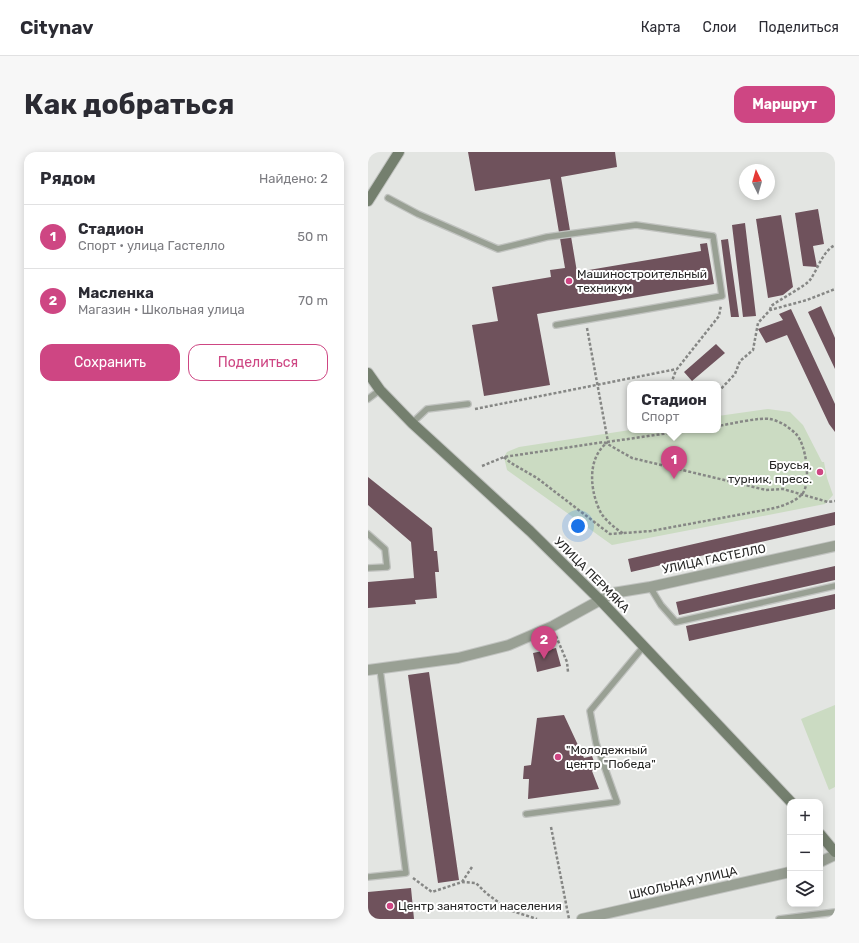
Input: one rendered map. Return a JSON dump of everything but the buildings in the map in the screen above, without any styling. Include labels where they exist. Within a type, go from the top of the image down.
[{"type":"main road","points":[[368,201],[400,152]]},
{"type":"main road","name":"УЛИЦА ПЕРМЯКА","points":[[368,373],[380,390],[412,422],[530,531],[600,600],[788,799]]},
{"type":"main road","points":[[821,835],[835,853]]},
{"type":"street","name":"УЛИЦА ГАСТЕЛЛО","points":[[600,600],[614,593],[835,546]]},
{"type":"street","points":[[368,670],[458,658],[509,645],[553,626],[600,600]]},
{"type":"street","points":[[823,860],[835,853]]},
{"type":"street","name":"ШКОЛЬНАЯ УЛИЦА","points":[[582,919],[787,873]]},
{"type":"lane","points":[[388,198],[418,214],[498,249],[548,237],[636,225],[713,236],[722,296],[556,325]]},
{"type":"lane","points":[[368,399],[380,390]]},
{"type":"lane","points":[[412,422],[426,410],[468,404]]},
{"type":"lane","points":[[368,534],[385,549],[387,567],[368,568]]},
{"type":"lane","points":[[650,586],[661,606],[676,622],[835,586]]},
{"type":"lane","points":[[526,814],[616,802],[596,743],[590,711],[644,646]]},
{"type":"lane","points":[[368,877],[406,873],[380,669]]},
{"type":"lane","points":[[779,919],[835,912]]},
{"type":"path","points":[[721,389],[735,374],[740,362],[753,350],[758,323],[770,310],[771,306],[778,300],[809,282],[822,258],[835,245]]},
{"type":"path","points":[[770,310],[807,300],[835,289]]},
{"type":"path","points":[[672,381],[677,369],[719,316],[722,296]]},
{"type":"path","points":[[585,320],[606,443]]},
{"type":"path","points":[[474,409],[677,369]]},
{"type":"path","points":[[504,457],[511,463],[537,478],[610,534],[651,531],[778,508],[801,495],[806,486],[807,464],[798,435],[782,423],[768,419],[721,426]]},
{"type":"path","points":[[482,466],[504,457],[671,433]]},
{"type":"path","points":[[606,443],[632,458],[766,490],[783,489],[828,502],[835,501]]},
{"type":"path","points":[[606,443],[600,448],[594,460],[592,478],[594,498],[602,514],[625,534]]},
{"type":"path","points":[[553,626],[567,662],[568,672]]},
{"type":"path","points":[[551,827],[569,919]]},
{"type":"path","points":[[462,882],[472,867]]},
{"type":"path","points":[[406,873],[432,892],[462,882],[476,883],[486,893],[509,910],[537,919]]},
{"type":"green space","points":[[768,409],[790,412],[803,425],[822,462],[824,462],[827,478],[833,495],[825,504],[612,545],[507,470],[504,457],[507,452],[519,447],[627,430],[627,433],[721,433],[721,416]]},
{"type":"green space","points":[[835,705],[835,787],[829,790],[801,719]]},
{"type":"place","name":"Машиностроительный техникум","points":[[569,281]]},
{"type":"place","name":"Брусья, турник, пресс.","points":[[820,472]]},
{"type":"place","name":"Стадион","points":[[674,479]]},
{"type":"place","name":"Масленка","points":[[544,659]]},
{"type":"place","name":"\"Молодежный центр \"Победа\"","points":[[558,757]]},
{"type":"place","name":"Центр занятости населения","points":[[390,906]]}]
